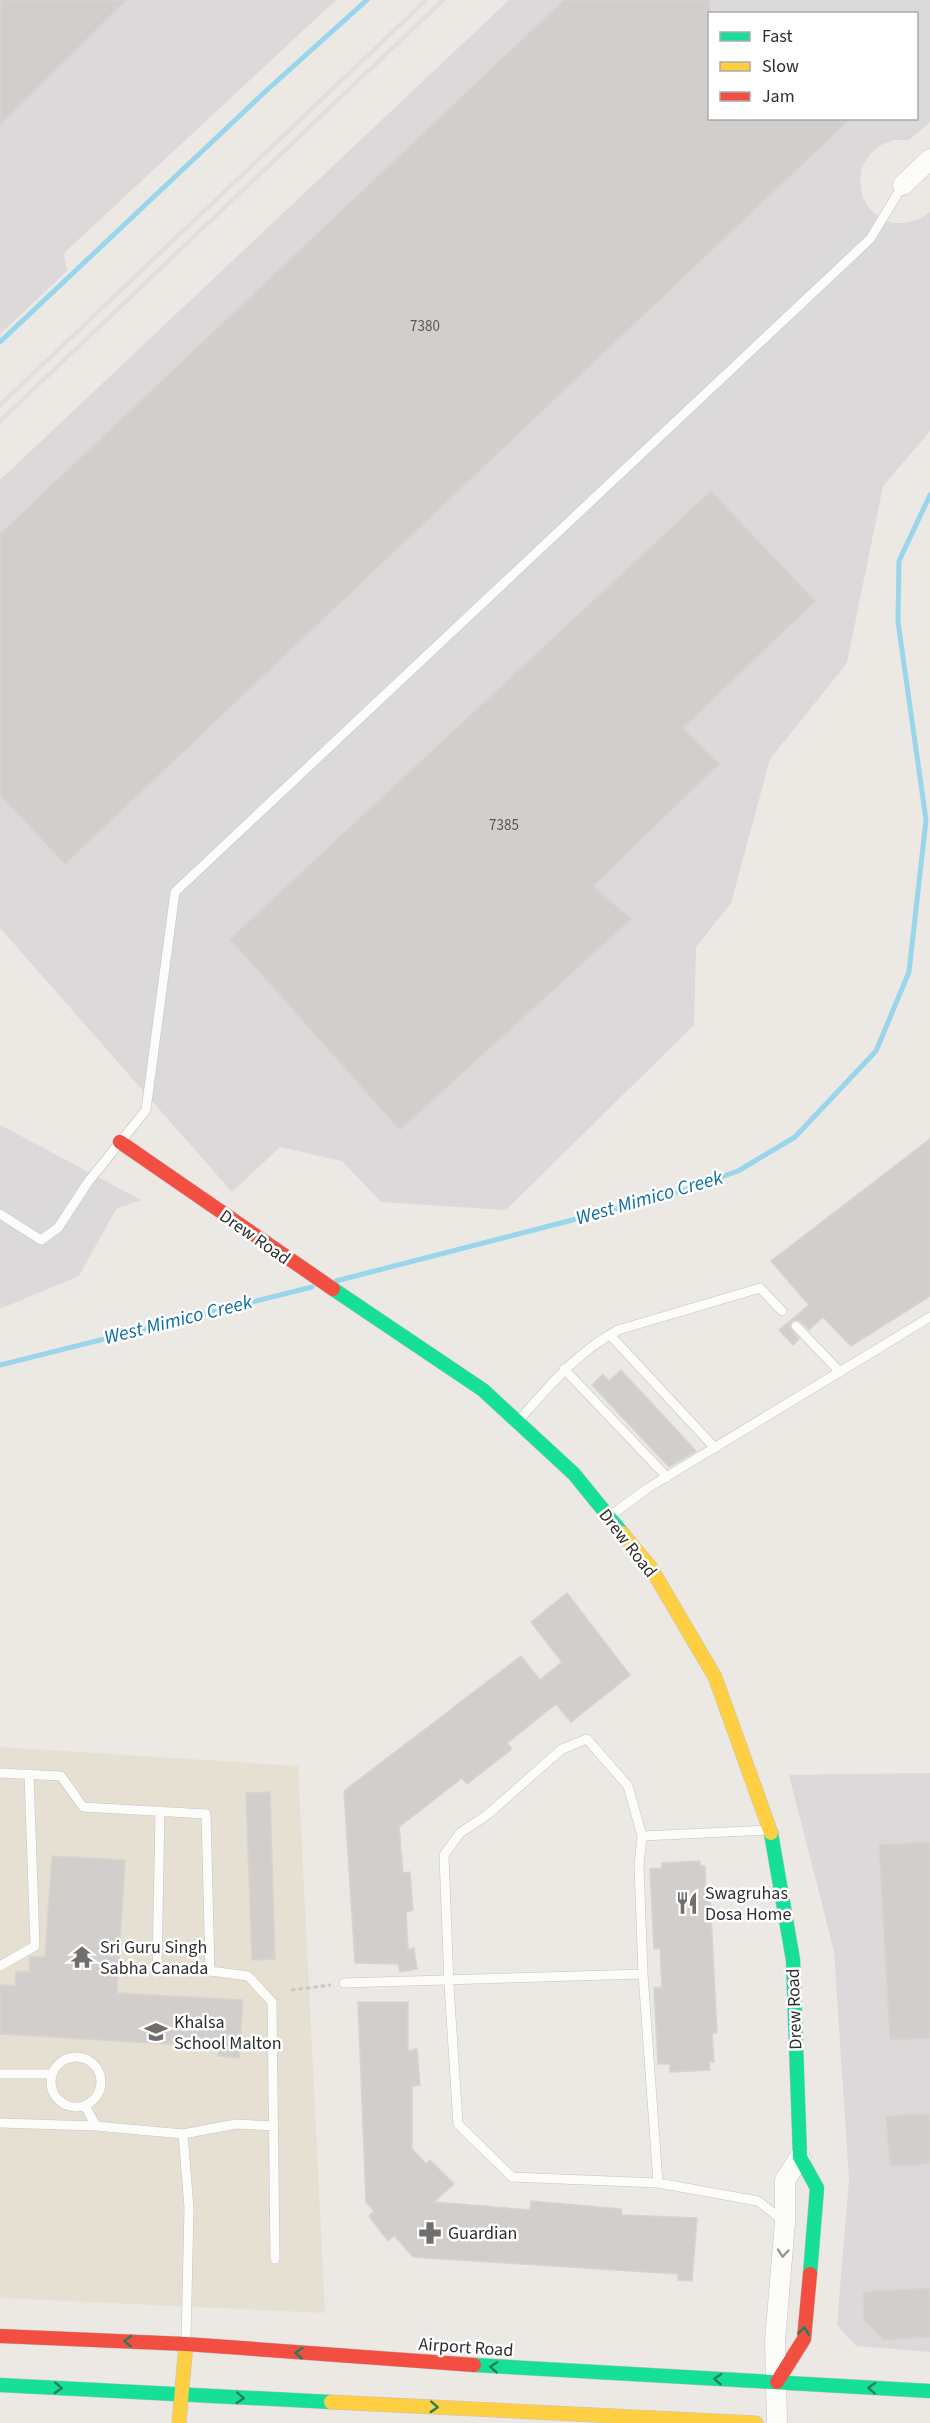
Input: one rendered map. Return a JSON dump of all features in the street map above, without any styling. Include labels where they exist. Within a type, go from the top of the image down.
[{"type":"main road","name":"Drew Road","points":[[120,1142],[284,1257],[398,1331],[483,1390],[574,1474],[651,1568],[715,1677],[771,1830],[793,1960],[800,2157],[817,2188],[804,2339],[777,2382]]},
{"type":"main road","name":"Airport Road","points":[[0,2336],[186,2344],[540,2370],[930,2391]]},
{"type":"main road","points":[[179,2423],[186,2344]]},
{"type":"main road","points":[[0,2385],[756,2423]]},
{"type":"street","points":[[903,185],[930,159]]},
{"type":"street","points":[[777,2423],[775,2341],[785,2222],[785,2180],[800,2157]]},
{"type":"lane","points":[[0,1214],[41,1240],[58,1228],[88,1182],[146,1110],[175,892],[870,239],[903,185]]},
{"type":"lane","points":[[518,1422],[564,1369],[618,1330],[760,1288],[782,1311]]},
{"type":"lane","points":[[609,1517],[666,1477],[930,1317]]},
{"type":"lane","points":[[796,1326],[840,1372]]},
{"type":"lane","points":[[609,1335],[715,1448]]},
{"type":"lane","points":[[564,1369],[666,1477]]},
{"type":"lane","points":[[658,2183],[643,1974],[639,1865],[642,1836],[628,1786],[587,1739],[562,1749],[487,1815],[460,1833],[444,1855],[458,2124],[512,2177],[658,2183],[701,2189],[730,2197],[758,2201],[785,2222]]},
{"type":"lane","points":[[0,1773],[61,1776],[83,1807],[206,1814],[210,1971]]},
{"type":"lane","points":[[0,1966],[35,1946],[29,1774]]},
{"type":"lane","points":[[160,1811],[157,1968],[248,1976],[272,2002],[275,2259]]},
{"type":"lane","points":[[642,1836],[771,1830]]},
{"type":"lane","points":[[344,1983],[643,1974]]},
{"type":"lane","points":[[70,2057],[87,2059],[94,2064],[101,2079],[101,2088],[97,2096],[85,2106],[77,2107],[62,2103],[52,2090],[52,2074],[62,2061],[70,2057]]},
{"type":"lane","points":[[0,2074],[52,2074]]},
{"type":"lane","points":[[85,2106],[96,2126]]},
{"type":"lane","points":[[0,2123],[96,2126],[183,2134],[236,2124],[274,2126]]},
{"type":"lane","points":[[183,2134],[189,2208],[186,2344]]},
{"type":"path","points":[[291,1990],[344,1983]]},
{"type":"shaded area","points":[[0,0],[336,0],[64,253],[67,271],[0,334]]},
{"type":"shaded area","points":[[509,0],[930,0],[930,122],[909,140],[894,140],[881,145],[870,154],[862,167],[860,181],[862,195],[868,207],[879,217],[892,223],[906,223],[920,219],[930,212],[930,431],[883,486],[847,663],[770,759],[731,903],[696,947],[694,1025],[506,1210],[381,1202],[342,1161],[280,1147],[232,1192],[0,928],[0,480]]},
{"type":"shaded area","points":[[0,1125],[141,1200],[116,1209],[79,1276],[0,1309]]},
{"type":"shaded area","name":"Khalsa School Malton","points":[[0,1747],[298,1766],[325,2313],[0,2298]]},
{"type":"shaded area","points":[[930,1773],[930,2352],[856,2346],[837,2325],[849,2179],[834,1951],[789,1775]]},
{"type":"building","points":[[0,0],[126,0],[0,125]]},
{"type":"building","points":[[564,0],[710,0],[708,120],[849,120],[65,864],[0,795],[0,534]]},
{"type":"building","points":[[711,491],[815,601],[683,728],[719,764],[593,886],[631,919],[400,1130],[230,939]]},
{"type":"building","points":[[930,1139],[930,1296],[851,1346],[823,1317],[809,1330],[800,1321],[794,1320],[790,1328],[799,1339],[793,1345],[779,1330],[809,1305],[771,1261]]},
{"type":"building","points":[[621,1370],[696,1451],[669,1467],[592,1385],[603,1374],[609,1381]]},
{"type":"building","points":[[567,1593],[630,1675],[571,1722],[556,1704],[507,1743],[512,1749],[467,1784],[462,1778],[399,1827],[403,1873],[410,1872],[413,1910],[406,1912],[408,1950],[414,1948],[417,1969],[400,1972],[398,1964],[355,1963],[344,1791],[521,1656],[540,1680],[562,1662],[531,1622]]},
{"type":"building","points":[[270,1792],[275,1959],[252,1960],[246,1793]]},
{"type":"building","points":[[930,1842],[930,2038],[890,2040],[879,1845]]},
{"type":"building","name":"Sri Guru Singh Sabha Canada","points":[[52,1856],[125,1860],[117,1993],[243,2000],[239,2058],[218,2056],[218,2047],[0,2034],[0,1985],[15,1986],[16,1971],[29,1972],[30,1957],[45,1957]]},
{"type":"building","points":[[700,1861],[700,1866],[705,1866],[706,1897],[710,1897],[717,2033],[712,2033],[714,2062],[709,2062],[710,2070],[670,2072],[670,2064],[658,2064],[654,1988],[662,1987],[660,1948],[654,1949],[650,1869],[662,1868],[662,1863]]},
{"type":"building","points":[[358,2002],[408,2002],[408,2051],[417,2049],[420,2085],[412,2086],[412,2149],[426,2164],[430,2160],[454,2184],[434,2202],[530,2210],[531,2201],[621,2209],[622,2215],[697,2218],[692,2281],[678,2280],[678,2274],[413,2257],[394,2235],[388,2241],[369,2216],[374,2211],[366,2202]]},
{"type":"building","points":[[930,2114],[930,2164],[890,2166],[886,2116]]},
{"type":"building","points":[[930,2288],[930,2337],[884,2340],[864,2319],[863,2292]]},
{"type":"waterway","points":[[0,342],[267,90],[367,0]]},
{"type":"waterway","name":"West Mimico Creek","points":[[336,1281],[673,1194],[738,1171],[795,1137],[876,1051],[909,972],[926,820],[898,622],[899,561],[930,495]]},
{"type":"waterway","name":"West Mimico Creek","points":[[0,1365],[312,1287]]},
{"type":"railway","points":[[0,405],[426,0]]},
{"type":"railway","points":[[0,421],[443,0]]},
{"type":"traffic: fast","points":[[333,1289],[483,1390],[574,1474],[622,1533]]},
{"type":"traffic: fast","points":[[771,1833],[793,1960],[800,2157],[817,2188],[810,2274]]},
{"type":"traffic: fast","points":[[474,2365],[930,2391]]},
{"type":"traffic: fast","points":[[0,2385],[331,2402]]},
{"type":"traffic: slow","points":[[622,1533],[651,1568],[715,1677],[771,1833]]},
{"type":"traffic: slow","points":[[179,2423],[186,2344]]},
{"type":"traffic: slow","points":[[331,2402],[756,2423]]},
{"type":"traffic: jam","points":[[120,1142],[333,1289]]},
{"type":"traffic: jam","points":[[777,2382],[804,2339],[810,2274]]},
{"type":"traffic: jam","points":[[0,2336],[186,2344],[474,2365]]},
{"type":"place","name":"Swagruhas Dosa Home","points":[[687,1903]]},
{"type":"place","name":"Sri Guru Singh Sabha Canada","points":[[82,1957]]},
{"type":"place","name":"Khalsa School Malton","points":[[156,2032]]},
{"type":"place","name":"Guardian","points":[[430,2233]]}]
